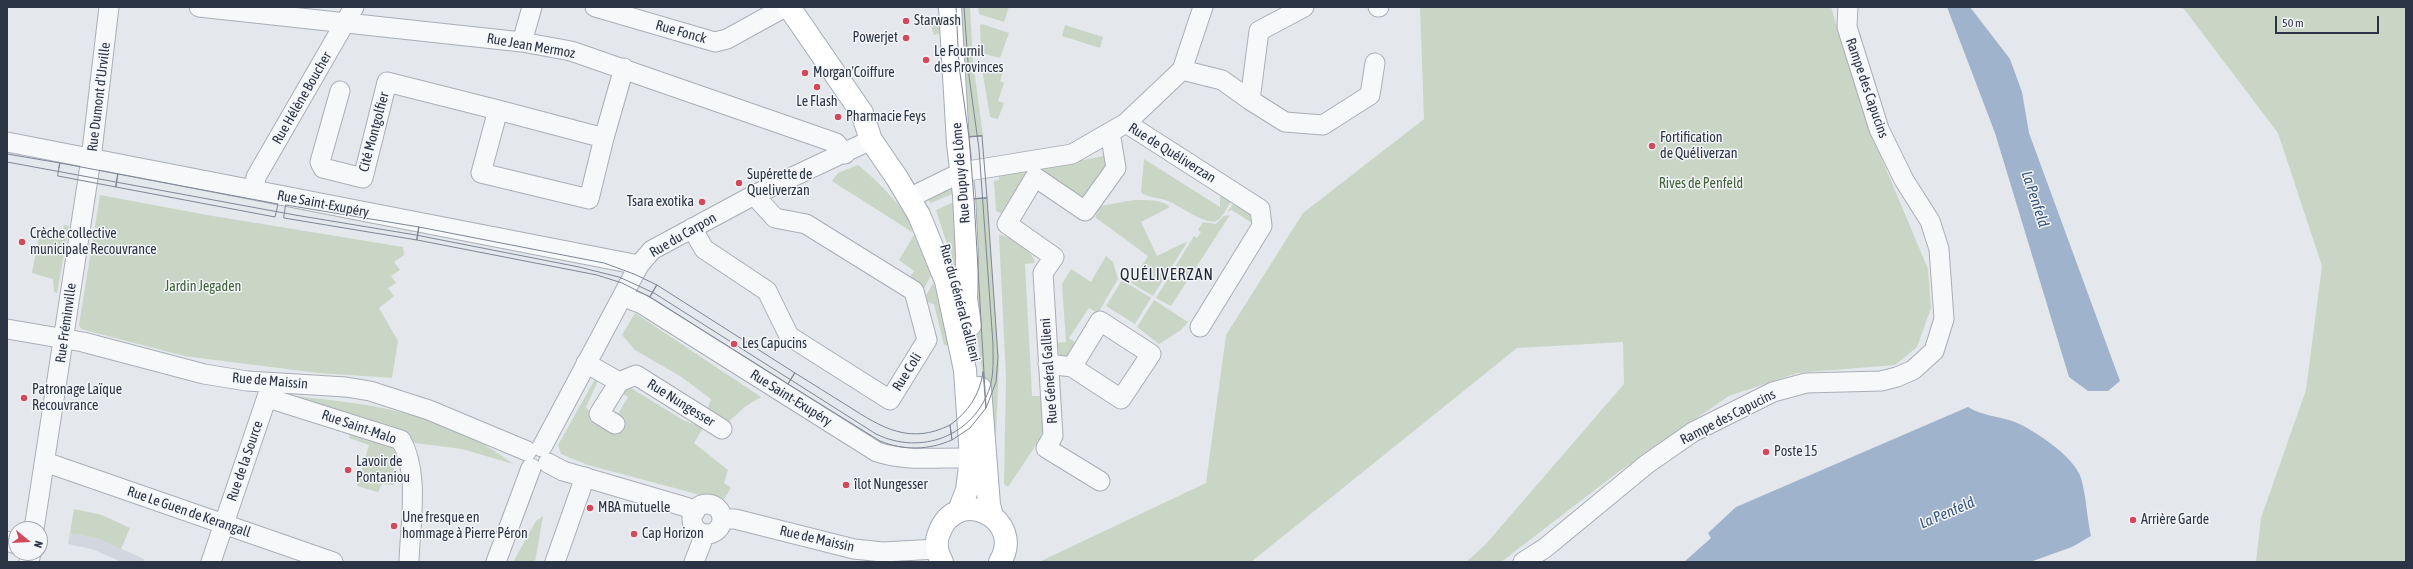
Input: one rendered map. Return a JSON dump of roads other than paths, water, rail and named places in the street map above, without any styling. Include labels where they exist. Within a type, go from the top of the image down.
[{"type":"main road","name":"Rue du Général Gallieni","points":[[789,7],[862,113],[871,140],[914,195],[941,235],[964,321],[972,338],[979,376],[989,505],[992,516]]},
{"type":"main road","name":"Rue Dupuy de Lôme","points":[[950,7],[958,143],[962,172],[967,256],[966,299],[972,338]]},
{"type":"main road","name":"Rue du Général Gallieni","points":[[862,113],[872,120],[907,170],[914,195],[934,247],[953,304],[965,370],[971,458],[967,490],[959,511]]},
{"type":"main road","points":[[940,555],[937,537],[941,526],[948,517],[959,511],[976,509],[992,516],[1000,525],[1004,535],[1005,546],[1000,562]]},
{"type":"street","name":"Rue Dumont d'Urville","points":[[86,187],[91,159],[109,7]]},
{"type":"street","name":"Rue Jean Mermoz","points":[[199,7],[349,15],[571,51],[624,68],[836,143],[845,154]]},
{"type":"street","points":[[522,42],[532,7]]},
{"type":"street","name":"Rue Fonck","points":[[595,7],[715,42],[727,39],[786,7]]},
{"type":"street","points":[[1126,123],[1182,70],[1203,7]]},
{"type":"street","points":[[1250,100],[1259,31],[1304,7]]},
{"type":"street","name":"Rampe des Capucins","points":[[1523,562],[1545,548],[1647,464],[1706,426],[1773,392],[1806,384],[1881,380],[1897,377],[1913,370],[1934,351],[1944,319],[1939,249],[1930,221],[1904,180],[1879,129],[1847,27],[1848,7]]},
{"type":"street","name":"Rue Hélène Boucher","points":[[254,190],[256,177],[349,15]]},
{"type":"street","points":[[1182,70],[1222,80],[1285,122],[1323,125],[1370,95],[1375,63]]},
{"type":"street","points":[[498,110],[481,174],[588,199],[624,68]]},
{"type":"street","name":"Cité Montgolfier","points":[[340,91],[320,162],[324,168],[363,178],[387,82],[604,138]]},
{"type":"street","name":"Rue de Quéliverzan","points":[[914,195],[962,172],[1072,154],[1126,123],[1260,209],[1262,226],[1200,327]]},
{"type":"street","name":"Rue Général Gallieni","points":[[1100,481],[1046,448],[1053,436],[1043,272],[1054,257],[1007,224],[1035,177],[1085,211],[1116,168],[1110,132]]},
{"type":"street","name":"Rue du Carpon","points":[[496,562],[537,457],[586,363],[624,297],[639,265],[652,250],[754,195],[845,154],[871,140]]},
{"type":"street","name":"Rue Saint-Exupéry","points":[[7,142],[639,265]]},
{"type":"street","name":"Rue Fréminville","points":[[35,521],[86,187]]},
{"type":"street","name":"Rue Coli","points":[[692,228],[704,249],[767,291],[789,336],[890,400],[927,340],[914,291],[806,224],[775,218],[754,195]]},
{"type":"street","name":"Rue Saint-Exupéry","points":[[624,297],[642,304],[877,452],[892,457],[909,459],[971,458]]},
{"type":"street","name":"Rue de Maissin","points":[[7,329],[64,339],[269,390],[346,387],[385,395],[429,410],[537,457],[563,471],[686,507],[694,512]]},
{"type":"street","points":[[586,363],[618,382],[599,414],[615,424]]},
{"type":"street","points":[[1048,364],[1072,367]]},
{"type":"street","name":"Rue Nungesser","points":[[618,382],[636,375],[722,429]]},
{"type":"street","name":"Rue de la Source","points":[[211,562],[269,390]]},
{"type":"street","name":"Rue Saint-Malo","points":[[269,390],[401,440],[408,453],[412,470],[409,562]]},
{"type":"street","name":"Rue Le Guen de Kerangall","points":[[45,462],[223,524],[298,556],[333,562]]},
{"type":"street","points":[[554,562],[584,477]]},
{"type":"street","points":[[694,562],[705,534],[718,529],[722,519],[720,513],[712,506],[702,506],[694,512],[694,526],[705,534]]},
{"type":"street","name":"Rue de Maissin","points":[[722,519],[735,519],[880,557],[940,555]]},
{"type":"water","name":"La Penfeld","points":[[1947,7],[1970,7],[2010,59],[2022,92],[2029,133],[2120,381],[2108,391],[2088,391],[2069,377],[1995,133]]},
{"type":"water","name":"La Penfeld","points":[[1968,407],[1973,410],[2009,420],[2023,426],[2053,445],[2071,462],[2081,478],[2091,536],[2072,547],[2030,562],[1684,562],[1711,538],[1708,533],[1736,507]]},
{"type":"tram line","points":[[956,7],[959,66],[969,137],[982,136]]},
{"type":"tram line","points":[[7,162],[295,215],[416,235],[579,267],[619,277],[654,293],[876,434],[893,440],[911,443],[928,442],[944,437],[959,429],[972,418],[982,404],[990,387],[993,371],[993,344],[979,149],[969,76],[964,7]]},
{"type":"tram line","points":[[982,136],[987,198],[974,199],[969,137],[982,136]]},
{"type":"tram line","points":[[7,154],[60,163],[59,168]]},
{"type":"tram line","points":[[60,163],[118,174],[116,187],[58,176],[60,163]]},
{"type":"tram line","points":[[118,174],[278,204],[275,217],[116,187],[118,174]]},
{"type":"tram line","points":[[987,198],[998,357],[996,382],[986,408],[974,199],[987,198]]},
{"type":"tram line","points":[[286,205],[419,227],[417,240],[284,218],[286,205]]},
{"type":"tram line","points":[[419,227],[604,263],[634,274],[657,285],[650,297],[622,283],[597,275],[417,240],[419,227]]},
{"type":"tram line","points":[[657,285],[795,373],[788,384],[650,297],[657,285]]},
{"type":"tram line","points":[[983,372],[986,408],[970,428],[952,440],[950,425],[968,409],[979,388],[983,372]]},
{"type":"tram line","points":[[795,373],[861,414],[885,427],[909,434],[922,434],[936,431],[950,425],[952,440],[934,446],[916,448],[907,448],[880,441],[788,384],[795,373]]},
{"type":"place","name":"Starwash","points":[[906,21]]},
{"type":"place","name":"Powerjet","points":[[906,38]]},
{"type":"place","name":"Le Fournil des Provinces","points":[[926,60]]},
{"type":"place","name":"Morgan'Coiffure","points":[[805,73]]},
{"type":"place","name":"Le Flash","points":[[817,87]]},
{"type":"place","name":"Pharmacie Feys","points":[[838,117]]},
{"type":"place","name":"Fortification de Quéliverzan","points":[[1652,146]]},
{"type":"place","name":"Supérette de Queliverzan","points":[[739,183]]},
{"type":"place","name":"Tsara exotika","points":[[702,202]]},
{"type":"place","name":"Crèche collective municipale Recouvrance","points":[[22,242]]},
{"type":"place","name":"Les Capucins","points":[[734,344]]},
{"type":"place","name":"Patronage Laïque Recouvrance","points":[[24,398]]},
{"type":"place","name":"Poste 15","points":[[1766,452]]},
{"type":"place","name":"Lavoir de Pontaniou","points":[[348,470]]},
{"type":"place","name":"îlot Nungesser","points":[[846,485]]},
{"type":"place","name":"MBA mutuelle","points":[[590,508]]},
{"type":"place","name":"Arrière Garde","points":[[2133,520]]},
{"type":"place","name":"Une fresque en hommage à Pierre Péron","points":[[394,526]]},
{"type":"place","name":"Cap Horizon","points":[[634,534]]},
{"type":"district","name":"QUÉLIVERZAN","points":[[1167,275]]},
{"type":"park label","name":"Rives de Penfeld","points":[[1701,184]]},
{"type":"park label","name":"Jardin Jegaden","points":[[203,287]]}]
